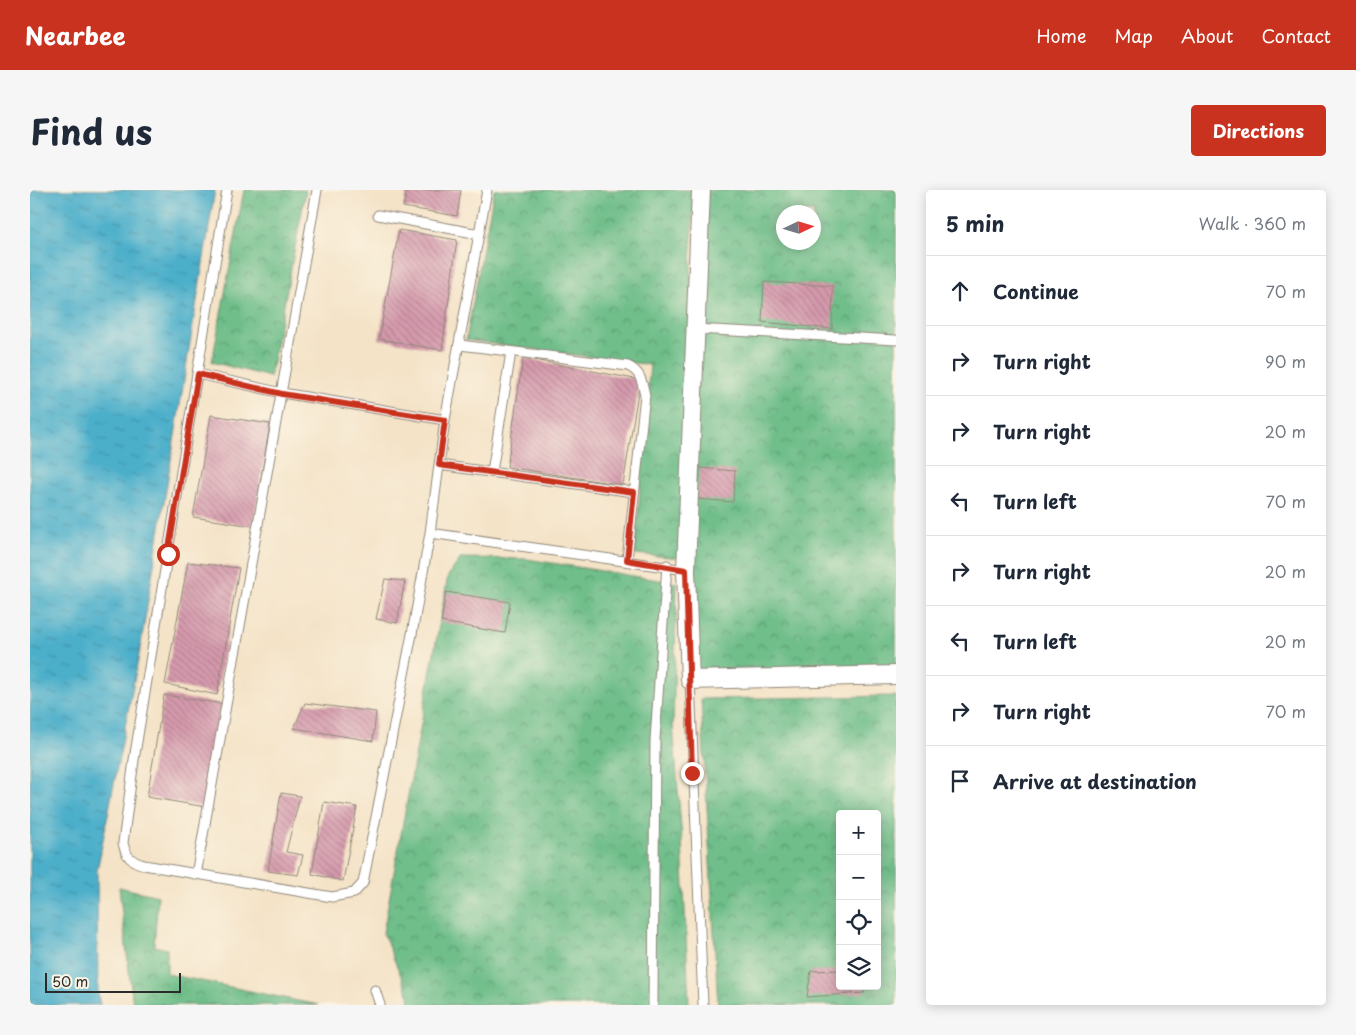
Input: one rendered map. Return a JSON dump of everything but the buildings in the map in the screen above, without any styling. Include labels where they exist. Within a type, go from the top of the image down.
[{"type":"street","points":[[701,190],[686,570],[690,680],[896,675]]},
{"type":"lane","points":[[227,190],[137,740],[123,843],[126,854],[132,861],[196,875],[332,897],[354,893],[363,883],[395,726],[430,532],[445,420],[487,190]]},
{"type":"lane","points":[[196,875],[317,190]]},
{"type":"lane","points":[[378,215],[479,234]]},
{"type":"lane","points":[[695,330],[896,340]]},
{"type":"lane","points":[[460,345],[628,366],[640,376],[645,395],[627,560]]},
{"type":"lane","points":[[492,472],[511,352]]},
{"type":"lane","points":[[198,374],[282,394],[445,420]]},
{"type":"lane","points":[[439,465],[634,492]]},
{"type":"lane","points":[[430,532],[667,565],[686,570]]},
{"type":"lane","points":[[653,1005],[655,740],[667,565]]},
{"type":"lane","points":[[690,680],[703,1005]]},
{"type":"lane","points":[[375,990],[380,1005]]},
{"type":"green space","points":[[244,190],[306,190],[270,377],[212,362]]},
{"type":"green space","points":[[494,190],[694,190],[680,558],[635,554],[650,365],[466,340]]},
{"type":"green space","points":[[700,190],[896,190],[896,675],[690,680]]},
{"type":"green space","points":[[461,558],[527,559],[677,583],[673,725],[682,841],[689,1005],[410,1005],[409,995],[383,933],[448,576]]},
{"type":"green space","points":[[896,696],[896,1005],[718,1005],[701,699]]},
{"type":"green space","points":[[119,887],[158,896],[154,946],[167,949],[167,974],[318,1005],[133,1005]]},
{"type":"water","points":[[30,190],[215,190],[140,650],[97,871],[98,995],[100,1005],[30,1005]]},
{"type":"route","points":[[168,554],[198,374],[282,394],[445,420],[439,465],[634,492],[627,560],[667,565],[686,570],[692,773]]}]
